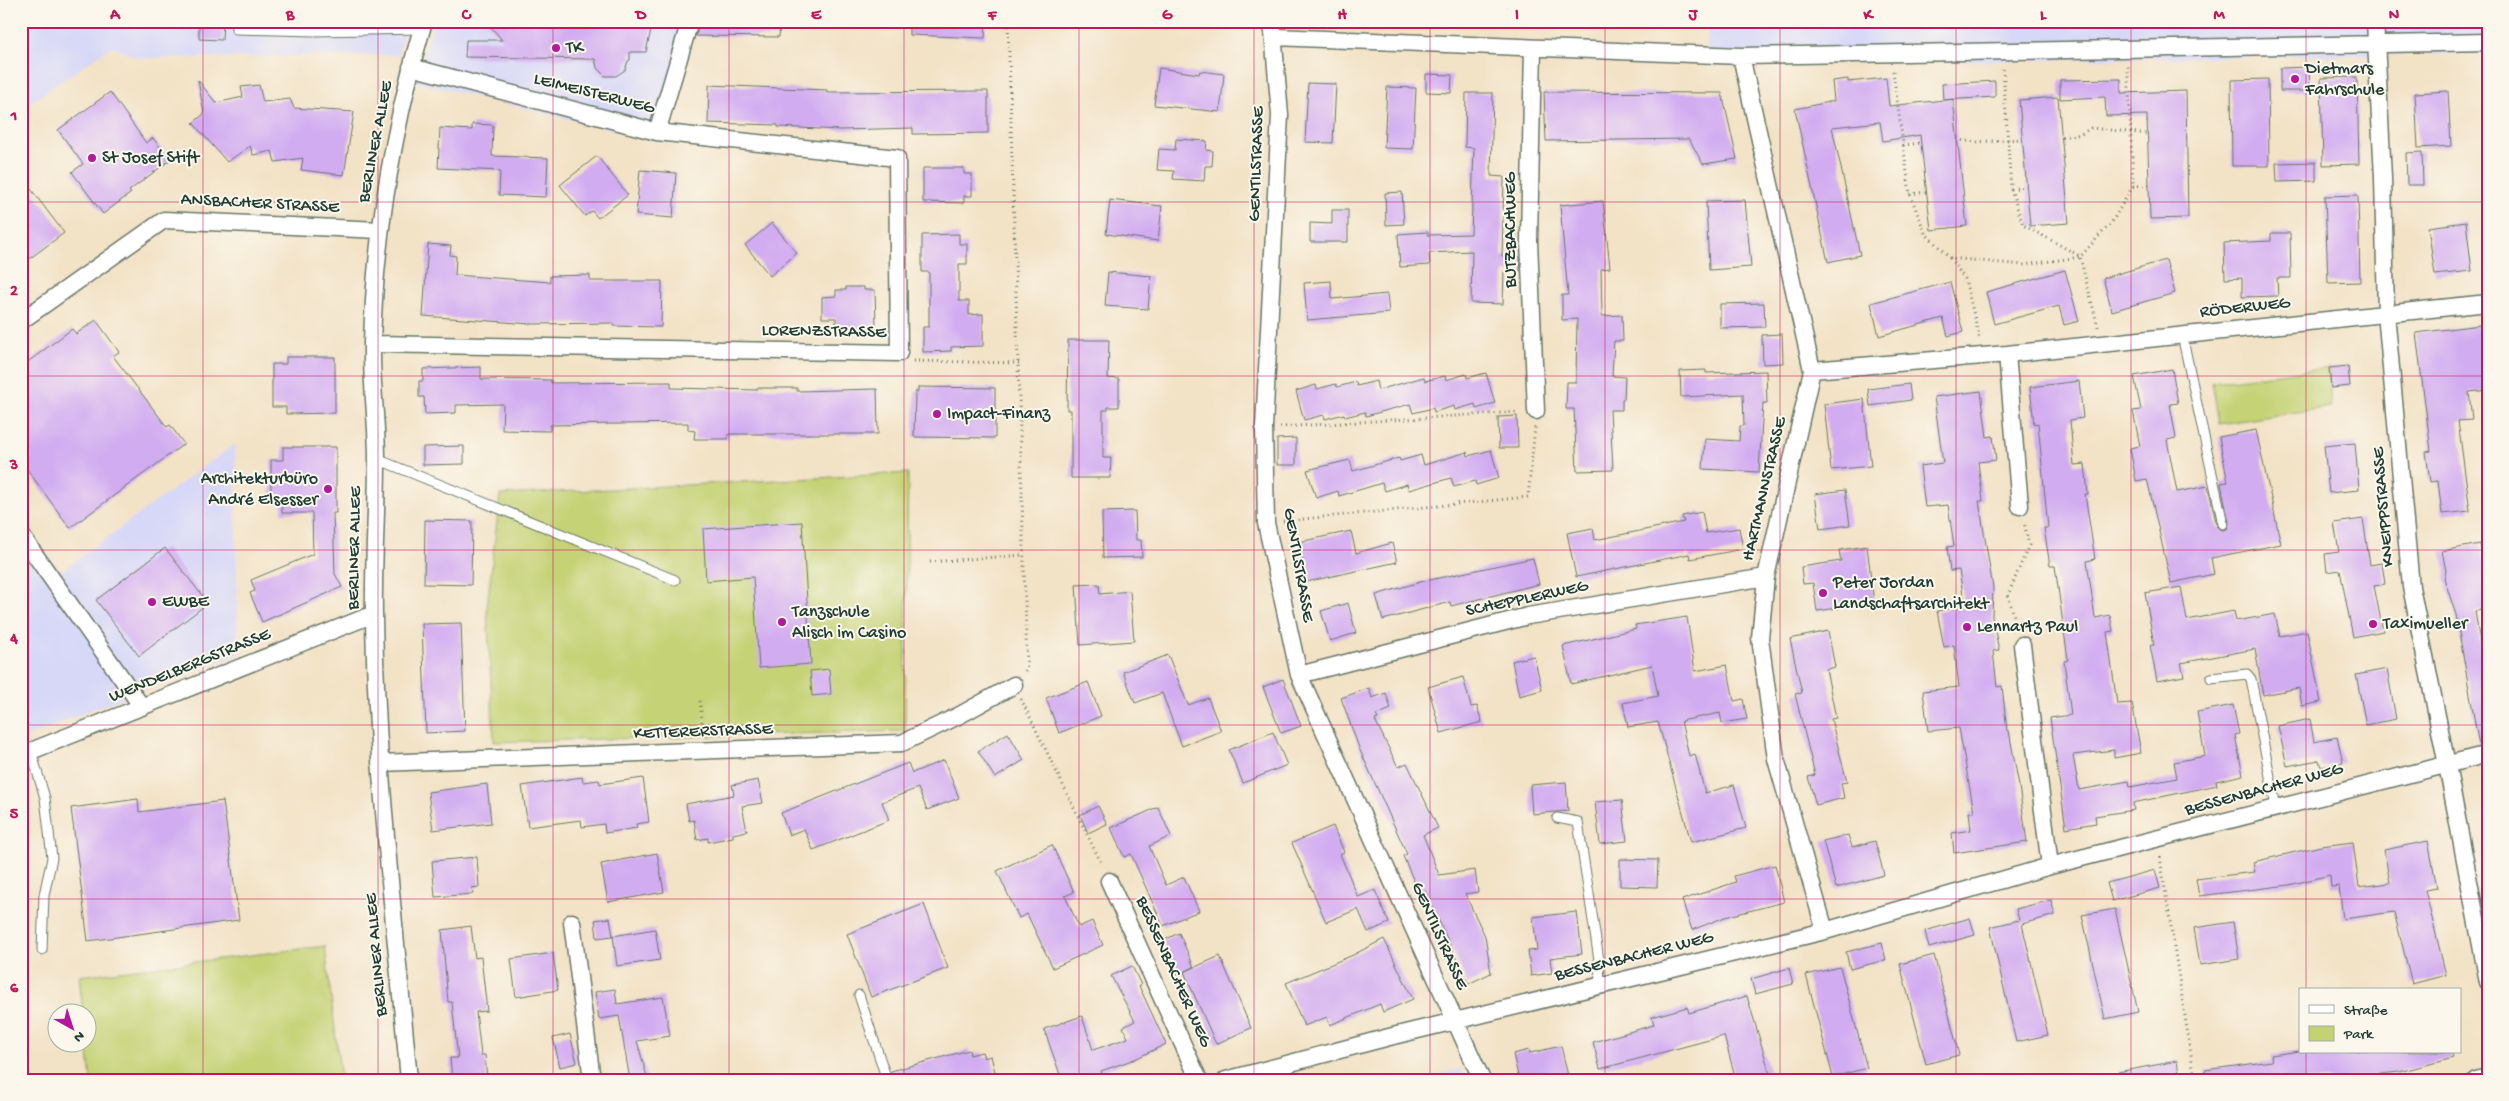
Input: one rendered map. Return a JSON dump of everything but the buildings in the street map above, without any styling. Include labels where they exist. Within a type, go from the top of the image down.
[{"type":"street","name":"LEIMEISTERWEG","points":[[411,67],[657,132],[690,21]]},
{"type":"street","name":"KNEIPPSTRASSE","points":[[2375,21],[2383,177],[2386,313],[2411,587],[2488,982]]},
{"type":"street","name":"BERLINER ALLEE","points":[[409,1080],[380,763],[374,614],[377,459],[372,344],[380,230],[411,67],[423,25]]},
{"type":"street","points":[[1274,29],[1533,48],[1741,56],[2488,42]]},
{"type":"street","name":"GENTILSTRASSE","points":[[1274,29],[1280,115],[1264,428],[1266,523],[1299,675],[1482,1080]]},
{"type":"street","name":"BUTZBACHWEG","points":[[1533,48],[1529,241],[1536,411]]},
{"type":"street","name":"HARTMANNSTRASSE","points":[[1741,56],[1812,370],[1766,577],[1760,638],[1776,759],[1825,931]]},
{"type":"street","name":"LORENZSTRASSE","points":[[372,344],[899,353],[897,158],[657,132]]},
{"type":"street","name":"ANSBACHER STRASSE","points":[[21,320],[164,220],[380,230]]},
{"type":"street","name":"RÖDERWEG","points":[[1812,370],[2007,354],[2488,303]]},
{"type":"street","points":[[2007,354],[2020,506]]},
{"type":"street","points":[[21,535],[142,707]]},
{"type":"street","name":"SCHEPPLERWEG","points":[[1299,675],[1528,616],[1766,577]]},
{"type":"street","name":"WENDELBERGSTRASSE","points":[[26,753],[374,614]]},
{"type":"street","points":[[2022,645],[2050,866]]},
{"type":"street","name":"KETTERERSTRASSE","points":[[380,763],[902,743],[960,715],[1014,685]]},
{"type":"street","name":"BESSENBACHER WEG","points":[[1226,1080],[1288,1072],[1456,1021],[1825,931],[2050,866],[2488,754]]},
{"type":"street","name":"BESSENBACHER WEG","points":[[1109,881],[1199,1080]]},
{"type":"street","points":[[572,922],[592,1080]]},
{"type":"street","points":[[2476,1080],[2488,1077]]},
{"type":"lane","points":[[236,21],[236,29],[423,25]]},
{"type":"lane","points":[[2182,335],[2223,524]]},
{"type":"lane","points":[[377,459],[675,580]]},
{"type":"lane","points":[[2211,678],[2241,673],[2247,674],[2251,679],[2276,807]]},
{"type":"lane","points":[[26,753],[45,798],[52,858],[44,895],[42,950]]},
{"type":"lane","points":[[1557,818],[1578,822],[1599,960],[1600,986]]},
{"type":"lane","points":[[858,995],[887,1080]]},
{"type":"path","points":[[1008,21],[1027,668],[1014,685],[1109,881]]},
{"type":"path","points":[[1950,258],[2023,265],[2080,257],[2112,222],[2133,186],[2128,48]]},
{"type":"path","points":[[2001,50],[2011,189],[2023,225],[2080,257],[2103,344]]},
{"type":"path","points":[[1890,52],[1910,194],[1925,233],[1950,258],[1965,279],[1984,356]]},
{"type":"path","points":[[2062,137],[2081,134],[2091,128],[2131,134],[2148,134]]},
{"type":"path","points":[[1957,140],[1976,142],[2022,139]]},
{"type":"path","points":[[1903,145],[1921,143]]},
{"type":"path","points":[[2133,186],[2149,185]]},
{"type":"path","points":[[2011,189],[2026,187]]},
{"type":"path","points":[[1910,194],[1926,192]]},
{"type":"path","points":[[899,353],[916,362],[1019,363]]},
{"type":"path","points":[[1266,523],[1528,496],[1536,411]]},
{"type":"path","points":[[1264,428],[1511,412]]},
{"type":"path","points":[[2020,506],[2029,546],[2008,595],[2022,645]]},
{"type":"path","points":[[930,562],[1024,555]]},
{"type":"path","points":[[700,701],[702,725]]},
{"type":"path","points":[[2157,839],[2195,1080]]},
{"type":"shaded area","points":[[21,21],[407,21],[398,55],[138,58],[112,46],[21,109]]},
{"type":"shaded area","points":[[434,21],[697,21],[664,142],[416,82]]},
{"type":"shaded area","points":[[1709,21],[2488,21],[2488,53],[1706,65]]},
{"type":"shaded area","points":[[235,444],[238,655],[96,708],[21,739],[21,522],[60,572]]},
{"type":"shaded area","points":[[1461,1069],[1466,1080],[1416,1080]]},
{"type":"green space","points":[[2329,368],[2331,407],[2219,424],[2212,382]]},
{"type":"green space","points":[[908,473],[905,731],[494,742],[487,607],[500,495]]},
{"type":"green space","points":[[325,946],[341,1080],[91,1080],[88,1054],[98,1054],[98,1004],[82,1004],[79,976]]},
{"type":"green space","points":[[21,994],[31,1080],[21,1080]]},
{"type":"place","name":"TK","points":[[556,48]]},
{"type":"place","name":"Dietmars Fahrschule","points":[[2295,79]]},
{"type":"place","name":"St Josef Stift","points":[[92,158]]},
{"type":"place","name":"Impact-Finanz","points":[[937,414]]},
{"type":"place","name":"Architekturbüro André Elsesser","points":[[328,489]]},
{"type":"place","name":"Peter Jordan Landschaftsarchitekt","points":[[1823,593]]},
{"type":"place","name":"EWBE","points":[[152,602]]},
{"type":"place","name":"Tanzschule Alisch im Casino","points":[[782,622]]},
{"type":"place","name":"Taximueller","points":[[2373,624]]},
{"type":"place","name":"Lennartz Paul","points":[[1967,627]]}]
